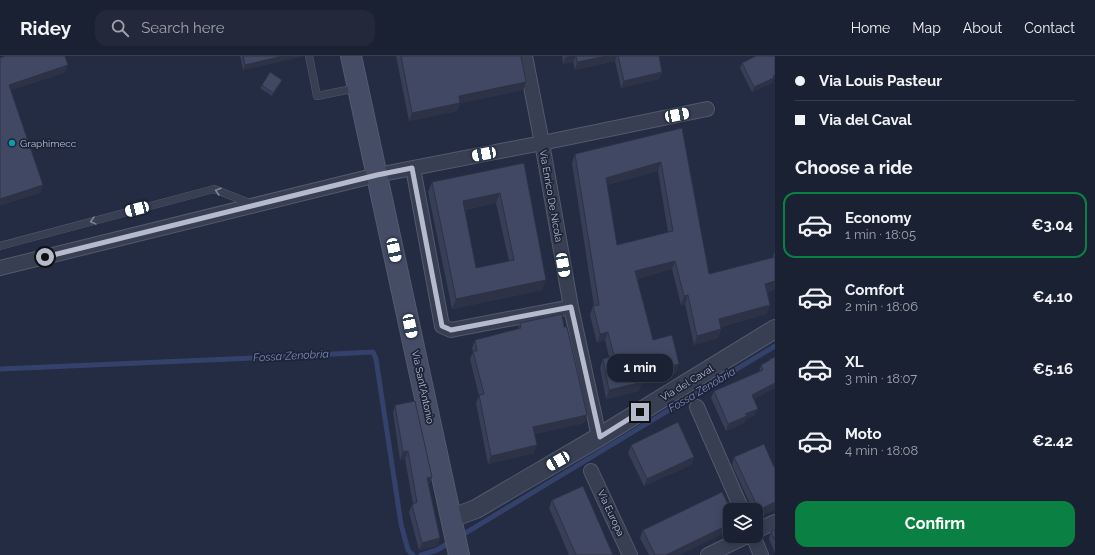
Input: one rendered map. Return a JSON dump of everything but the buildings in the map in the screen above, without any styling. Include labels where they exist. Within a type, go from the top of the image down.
[{"type":"main road","name":"Via Sant'Antonio","points":[[351,56],[459,555]]},
{"type":"street","name":"Via Enrico De Nicola","points":[[525,56],[571,307],[600,437]]},
{"type":"street","points":[[0,268],[377,175],[707,109]]},
{"type":"street","points":[[412,168],[442,326],[451,330],[571,307]]},
{"type":"street","name":"Via del Caval","points":[[452,518],[476,509],[600,437],[775,329]]},
{"type":"street","points":[[697,407],[739,503]]},
{"type":"street","name":"Via Europa","points":[[591,471],[630,555]]},
{"type":"street","points":[[763,528],[775,522]]},
{"type":"street","points":[[708,555],[733,543]]},
{"type":"street","points":[[756,543],[761,555]]},
{"type":"lane","points":[[309,56],[317,96],[358,87]]},
{"type":"lane","points":[[0,246],[214,189],[254,205]]},
{"type":"waterway","name":"Fossa Zenobria","points":[[459,537],[775,346]]},
{"type":"waterway","name":"Fossa Zenobria","points":[[0,369],[373,352],[376,359],[401,524],[408,550],[413,555]]},
{"type":"waterway","name":"Fossa Zenobria","points":[[421,555],[437,550],[452,541]]},
{"type":"place","name":"Graphimecc","points":[[12,143]]},
{"type":"route","points":[[45,257],[377,175],[412,168],[442,326],[451,330],[571,307],[600,437],[640,412]]}]
